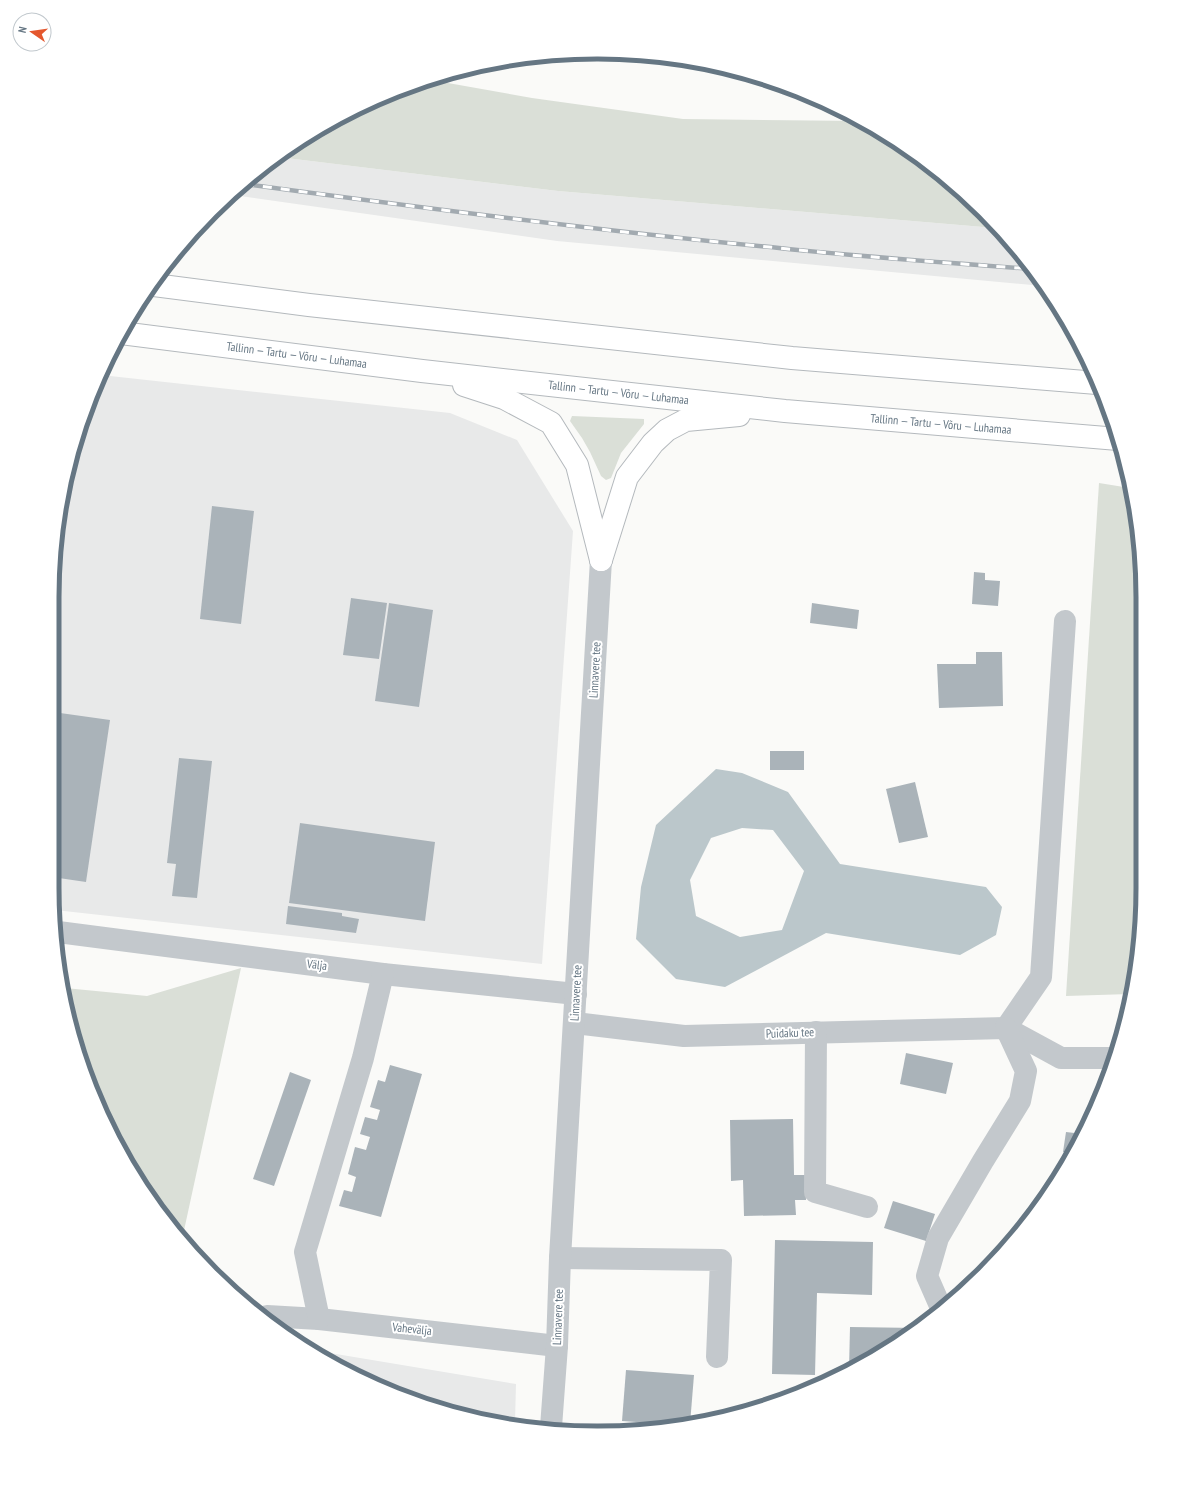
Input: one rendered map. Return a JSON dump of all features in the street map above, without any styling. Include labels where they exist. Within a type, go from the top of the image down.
[{"type":"highway","points":[[159,286],[309,305],[792,358],[1091,383]]},
{"type":"highway","name":"Tallinn — Tartu — Võru — Luhamaa","points":[[128,334],[422,371],[785,411],[1112,438]]},
{"type":"highway","points":[[422,371],[504,398],[551,423],[577,465],[601,560]]},
{"type":"highway","points":[[601,560],[627,477],[653,443],[667,430],[686,420],[785,411]]},
{"type":"street","name":"Linnavere tee","points":[[551,1424],[557,1346],[560,1258],[601,560]]},
{"type":"street","points":[[1006,1028],[1041,977],[1065,621]]},
{"type":"street","name":"Välja","points":[[61,932],[383,974],[576,994]]},
{"type":"street","points":[[319,1319],[305,1252],[363,1058],[383,974]]},
{"type":"street","name":"Puidaku tee","points":[[575,1023],[684,1036],[1006,1028]]},
{"type":"street","points":[[1006,1028],[1060,1058],[1108,1058]]},
{"type":"street","points":[[939,1304],[926,1276],[938,1238],[982,1161],[1020,1101],[1026,1071],[1006,1028]]},
{"type":"street","points":[[816,1032],[815,1192],[867,1207]]},
{"type":"street","points":[[560,1258],[721,1260],[716,1357]]},
{"type":"street","name":"Vahevälja","points":[[272,1316],[319,1319],[557,1346]]},
{"type":"shaded area","points":[[442,82],[532,98],[683,119],[847,121],[867,131],[925,170],[953,193],[988,227],[558,191],[287,158],[328,131],[359,115],[391,100]]},
{"type":"shaded area","points":[[287,158],[558,191],[988,227],[1002,242],[1036,285],[557,241],[239,196]]},
{"type":"shaded area","points":[[107,376],[450,413],[517,440],[573,531],[542,964],[60,911],[60,562],[69,492],[77,458],[100,391]]},
{"type":"shaded area","points":[[572,416],[644,419],[644,424],[621,453],[611,478],[606,480],[601,476],[590,452],[570,421]]},
{"type":"shaded area","points":[[1099,483],[1125,487],[1135,562],[1135,923],[1126,994],[1066,996]]},
{"type":"shaded area","points":[[716,769],[742,773],[788,792],[840,864],[986,887],[1002,907],[996,935],[960,955],[826,933],[725,987],[676,979],[636,939],[641,887],[656,825]],"holes":[[[742,828],[773,830],[804,871],[782,930],[740,937],[696,916],[690,880],[711,838]]]},
{"type":"shaded area","points":[[241,968],[184,1232],[150,1187],[131,1157],[115,1126],[100,1094],[88,1061],[77,1027],[68,988],[147,996]]},
{"type":"shaded area","points":[[325,1352],[516,1384],[515,1419],[492,1416],[458,1408],[391,1385]]},
{"type":"building","points":[[212,506],[254,511],[241,624],[200,619]]},
{"type":"building","points":[[974,572],[985,573],[985,580],[1000,581],[998,606],[972,604]]},
{"type":"building","points":[[351,598],[387,603],[379,659],[343,655]]},
{"type":"building","points":[[389,603],[433,610],[419,707],[375,701]]},
{"type":"building","points":[[812,603],[859,610],[857,629],[810,623]]},
{"type":"building","points":[[976,652],[1002,652],[1003,706],[939,708],[937,664],[976,664]]},
{"type":"building","points":[[59,713],[110,720],[86,882],[59,878]]},
{"type":"building","points":[[770,751],[804,751],[804,770],[770,770]]},
{"type":"building","points":[[179,758],[212,761],[197,898],[172,896],[176,864],[167,863]]},
{"type":"building","points":[[915,782],[928,837],[899,843],[886,789]]},
{"type":"building","points":[[300,823],[435,842],[425,921],[289,903]]},
{"type":"building","points":[[288,906],[342,913],[342,916],[359,919],[356,933],[286,924]]},
{"type":"building","points":[[906,1053],[953,1063],[946,1094],[900,1084]]},
{"type":"building","points":[[390,1065],[422,1074],[381,1217],[339,1206],[344,1190],[352,1192],[356,1177],[348,1174],[355,1147],[366,1150],[370,1137],[360,1134],[365,1117],[377,1120],[380,1110],[370,1107],[378,1080],[385,1082]]},
{"type":"building","points":[[290,1072],[311,1080],[274,1186],[253,1179]]},
{"type":"building","points":[[793,1119],[794,1175],[805,1175],[806,1200],[795,1200],[796,1215],[744,1216],[743,1180],[731,1181],[730,1120]]},
{"type":"building","points":[[1066,1132],[1076,1133],[1066,1152],[1063,1152]]},
{"type":"building","points":[[893,1201],[935,1214],[926,1241],[884,1228]]},
{"type":"building","points":[[775,1240],[873,1242],[872,1295],[817,1293],[815,1375],[772,1374]]},
{"type":"building","points":[[850,1327],[907,1328],[867,1354],[849,1363]]},
{"type":"building","points":[[626,1370],[694,1375],[691,1418],[650,1423],[622,1421]]},
{"type":"railway","points":[[252,185],[578,227],[842,254],[1024,268]]}]
